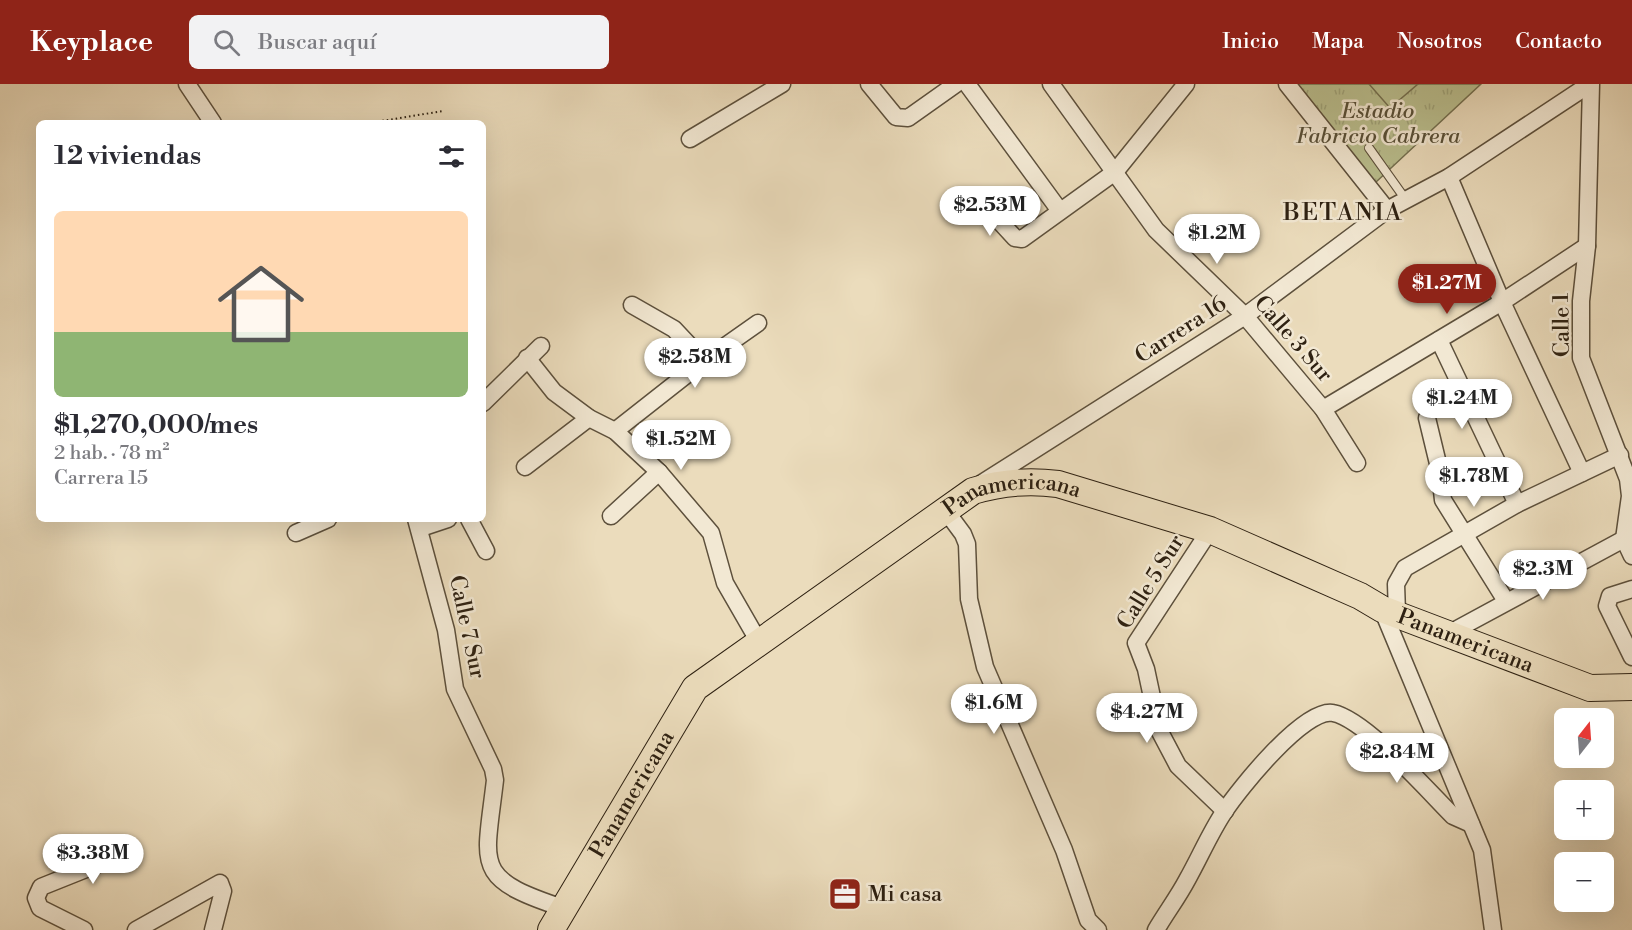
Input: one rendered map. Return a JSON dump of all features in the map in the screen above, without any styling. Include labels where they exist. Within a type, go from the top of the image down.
[{"type":"main road","name":"Panamericana","points":[[557,919],[695,688],[973,491],[998,483],[1019,481],[1058,484],[1210,530],[1390,611],[1590,688],[1632,687]]},
{"type":"street","points":[[187,84],[211,120]]},
{"type":"street","points":[[690,139],[782,84]]},
{"type":"street","points":[[869,84],[896,117],[908,118],[956,84]]},
{"type":"street","points":[[967,84],[1060,211]]},
{"type":"street","name":"Calle 3 Sur","points":[[1051,84],[1156,230],[1245,316],[1323,409],[1357,463]]},
{"type":"street","points":[[992,213],[1015,238],[1022,239],[1115,172],[1186,84]]},
{"type":"street","points":[[1287,84],[1387,210]]},
{"type":"street","name":"Carrera 16","points":[[973,491],[986,479],[1245,316],[1387,210],[1449,177],[1590,84]]},
{"type":"street","name":"Calle 1","points":[[1590,84],[1587,246],[1581,301],[1581,358],[1628,479],[1630,496],[1624,539]]},
{"type":"street","points":[[1449,177],[1502,302],[1582,473]]},
{"type":"street","points":[[1323,409],[1502,302],[1587,246]]},
{"type":"street","points":[[632,305],[674,329],[704,361]]},
{"type":"street","points":[[615,431],[758,322]]},
{"type":"street","points":[[1439,340],[1516,504]]},
{"type":"street","points":[[486,400],[540,346]]},
{"type":"street","points":[[527,357],[554,392],[589,418],[615,431],[659,472],[711,533],[725,583],[759,642]]},
{"type":"street","points":[[525,467],[589,418]]},
{"type":"street","points":[[1427,418],[1440,472],[1443,500],[1506,601]]},
{"type":"street","points":[[1493,930],[1482,850],[1390,611],[1396,584],[1405,568],[1463,534],[1516,504],[1620,455]]},
{"type":"street","points":[[611,516],[659,472]]},
{"type":"street","points":[[946,511],[963,534],[967,544],[966,574],[969,599],[985,667],[1064,850],[1088,920],[1098,930]]},
{"type":"street","points":[[296,533],[321,522]]},
{"type":"street","points":[[471,522],[486,552]]},
{"type":"street","name":"Calle 7 Sur","points":[[419,524],[446,630],[455,689],[494,769],[495,780],[487,859],[494,874],[511,890],[557,919]]},
{"type":"street","name":"Calle 5 Sur","points":[[1210,530],[1136,643],[1146,669],[1159,730],[1173,757],[1178,766],[1225,811]]},
{"type":"street","points":[[1448,634],[1624,539],[1632,556]]},
{"type":"street","points":[[1632,589],[1610,597],[1607,606],[1632,657]]},
{"type":"street","points":[[1156,930],[1225,811],[1302,724],[1317,716],[1332,712],[1361,727],[1453,816],[1471,824]]},
{"type":"street","points":[[84,930],[40,908],[36,898],[41,887],[131,851]]},
{"type":"street","points":[[136,930],[220,883],[223,891],[213,930]]},
{"type":"lane","points":[[1369,148],[1406,200]]},
{"type":"path","points":[[388,120],[443,111]]},
{"type":"green space","name":"Estadio Fabricio Cabrera","points":[[1296,84],[1481,84],[1375,183]]},
{"type":"green space","points":[[1369,84],[1418,84],[1390,108]]},
{"type":"place","name":"Mi casa","points":[[845,894]]},
{"type":"district","name":"BETANIA","points":[[1343,213]]}]
